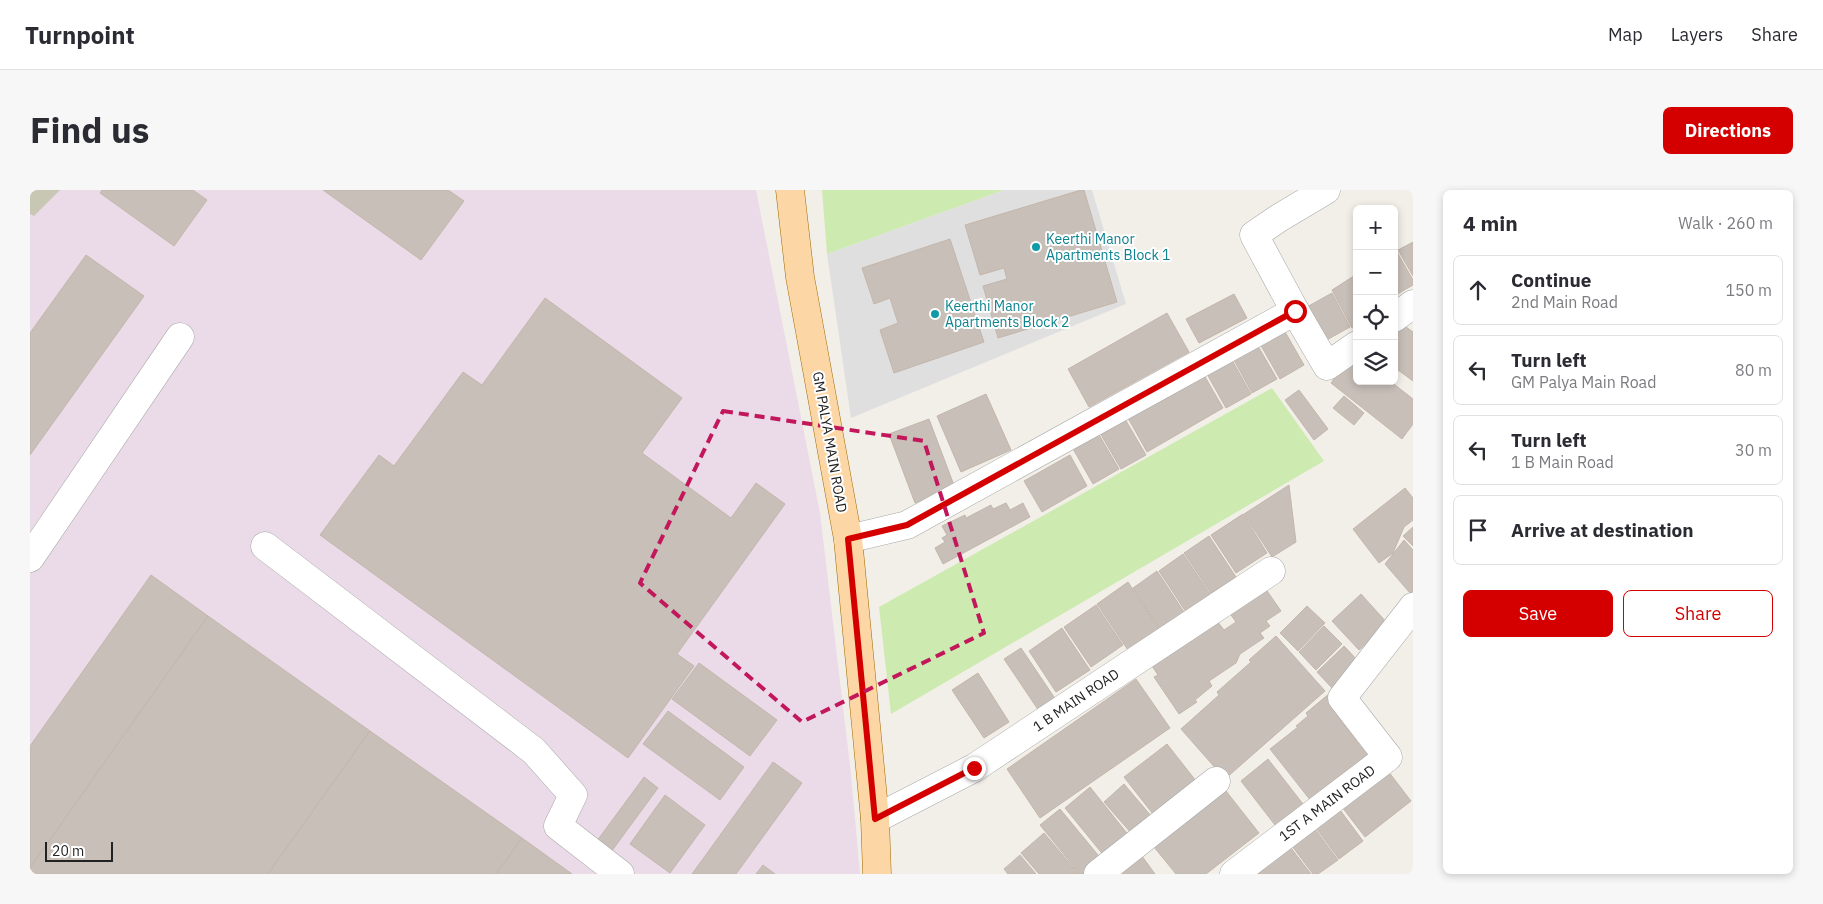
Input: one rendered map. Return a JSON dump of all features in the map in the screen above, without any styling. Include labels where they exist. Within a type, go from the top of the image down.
[{"type":"main road","name":"GM PALYA MAIN ROAD","points":[[790,190],[800,277],[848,539],[875,819],[877,874]]},
{"type":"street","points":[[1326,190],[1254,235],[1327,366],[1353,348]]},
{"type":"street","points":[[1398,315],[1413,304]]},
{"type":"street","points":[[848,539],[907,525],[1295,311]]},
{"type":"street","points":[[30,558],[180,337]]},
{"type":"street","points":[[265,546],[534,751],[573,796],[558,826],[620,874]]},
{"type":"street","name":"1 B MAIN ROAD","points":[[875,819],[974,768],[1271,571]]},
{"type":"street","name":"1ST A MAIN ROAD","points":[[1234,874],[1388,757],[1342,698],[1413,607]]},
{"type":"street","points":[[1098,874],[1216,781]]},
{"type":"highlighted area","points":[[723,411],[924,441],[984,633],[802,722],[640,583]]},
{"type":"shaded area","points":[[30,190],[756,190],[820,513],[851,774],[860,874],[30,874]]},
{"type":"shaded area","points":[[30,190],[60,190],[34,216],[30,214]]},
{"type":"shaded area","points":[[1004,190],[1092,190],[1126,304],[851,418],[827,254]]},
{"type":"green space","points":[[822,190],[1004,190],[827,254]]},
{"type":"green space","points":[[1272,388],[1324,461],[891,714],[879,607]]},
{"type":"building","points":[[102,190],[193,190],[207,200],[174,246],[100,193]]},
{"type":"building","points":[[323,190],[448,190],[464,201],[421,260]]},
{"type":"building","name":"Keerthi Manor Apartments Block 1","points":[[1084,190],[1117,302],[998,338],[983,286],[1007,279],[1004,268],[980,275],[965,225]]},
{"type":"building","name":"Keerthi Manor Apartments Block 2","points":[[950,239],[984,342],[894,373],[880,330],[898,323],[890,298],[874,304],[862,268]]},
{"type":"building","points":[[1413,242],[1413,276],[1398,250]]},
{"type":"building","points":[[1398,254],[1413,280],[1413,285],[1398,294]]},
{"type":"building","points":[[86,255],[144,296],[30,455],[30,333]]},
{"type":"building","points":[[1353,277],[1352,328],[1332,290]]},
{"type":"building","points":[[1332,293],[1350,327],[1323,342],[1305,308]]},
{"type":"building","points":[[1234,294],[1247,318],[1199,343],[1186,319]]},
{"type":"building","points":[[545,298],[682,398],[642,453],[731,518],[756,483],[785,504],[677,654],[694,666],[628,758],[320,535],[379,455],[394,466],[463,372],[482,385]]},
{"type":"building","points":[[1167,313],[1189,352],[1089,407],[1068,369]]},
{"type":"building","points":[[1402,324],[1413,332],[1413,381],[1398,370],[1398,330]]},
{"type":"building","points":[[1284,330],[1304,365],[1280,379],[1260,344]]},
{"type":"building","points":[[1258,346],[1277,379],[1252,393],[1234,360]]},
{"type":"building","points":[[1353,354],[1353,385],[1395,385],[1413,399],[1413,424],[1402,439],[1331,383]]},
{"type":"building","points":[[1232,360],[1251,394],[1226,408],[1207,374]]},
{"type":"building","points":[[1204,375],[1223,408],[1147,452],[1128,418]]},
{"type":"building","points":[[1299,390],[1328,429],[1314,440],[1285,400]]},
{"type":"building","points":[[986,394],[1011,450],[961,472],[937,416]]},
{"type":"building","points":[[1344,396],[1364,413],[1354,425],[1333,408]]},
{"type":"building","points":[[929,419],[955,488],[915,503],[889,434]]},
{"type":"building","points":[[1125,419],[1146,455],[1121,469],[1100,433]]},
{"type":"building","points":[[1098,433],[1119,469],[1093,484],[1072,447]]},
{"type":"building","points":[[1070,455],[1087,486],[1042,512],[1024,481]]},
{"type":"building","points":[[1289,485],[1296,542],[1272,557],[1244,514]]},
{"type":"building","points":[[1405,488],[1413,498],[1413,520],[1404,527],[1393,553],[1379,563],[1353,529]]},
{"type":"building","points":[[1006,503],[1010,510],[1023,503],[1030,517],[943,564],[935,548],[945,542],[942,538],[947,535],[942,526],[965,515],[966,518],[991,505],[993,509]]},
{"type":"building","points":[[1243,514],[1267,553],[1236,573],[1211,535]]},
{"type":"building","points":[[1413,527],[1413,546],[1403,536]]},
{"type":"building","points":[[1209,536],[1236,577],[1211,593],[1184,553]]},
{"type":"building","points":[[1404,540],[1413,550],[1413,591],[1410,593],[1385,564]]},
{"type":"building","points":[[1183,554],[1211,595],[1186,612],[1159,571]]},
{"type":"building","points":[[1157,571],[1184,612],[1160,629],[1133,588]]},
{"type":"building","points":[[151,575],[208,616],[30,868],[30,746]]},
{"type":"building","points":[[1128,582],[1159,629],[1128,650],[1097,604]]},
{"type":"building","points":[[1265,588],[1281,611],[1266,621],[1270,626],[1260,633],[1264,638],[1240,654],[1236,663],[1209,681],[1212,686],[1195,700],[1197,702],[1179,714],[1154,677],[1158,675],[1152,666],[1217,621],[1224,630],[1236,622],[1229,612]]},
{"type":"building","points":[[1361,594],[1388,624],[1359,650],[1332,621]]},
{"type":"building","points":[[1096,605],[1123,645],[1091,667],[1064,627]]},
{"type":"building","points":[[1307,606],[1325,623],[1298,651],[1280,633]]},
{"type":"building","points":[[208,616],[370,731],[268,874],[30,874],[30,868]]},
{"type":"building","points":[[1324,626],[1342,644],[1316,670],[1299,652]]},
{"type":"building","points":[[1062,628],[1090,670],[1056,692],[1029,651]]},
{"type":"building","points":[[1276,636],[1325,691],[1225,779],[1181,729],[1219,695],[1217,692],[1251,662],[1249,660]]},
{"type":"building","points":[[1344,646],[1359,662],[1332,688],[1317,672]]},
{"type":"building","points":[[1021,648],[1056,700],[1039,711],[1004,659]]},
{"type":"building","points":[[699,663],[777,720],[750,756],[672,699]]},
{"type":"building","points":[[978,673],[1009,722],[984,738],[952,690]]},
{"type":"building","points":[[1136,679],[1170,728],[1040,818],[1007,769]]},
{"type":"building","points":[[1330,693],[1347,716],[1341,721],[1368,756],[1311,801],[1270,749],[1298,727],[1296,726],[1308,716],[1306,713]]},
{"type":"building","points":[[668,711],[744,767],[720,800],[643,744]]},
{"type":"building","points":[[370,731],[522,838],[496,874],[268,874]]},
{"type":"building","points":[[1167,744],[1196,781],[1153,814],[1124,777]]},
{"type":"building","points":[[1268,759],[1303,804],[1275,825],[1241,781]]},
{"type":"building","points":[[773,762],[802,783],[736,874],[692,874]]},
{"type":"building","points":[[1388,771],[1411,801],[1365,837],[1342,807]]},
{"type":"building","points":[[644,777],[658,788],[608,856],[594,845]]},
{"type":"building","points":[[1124,784],[1152,817],[1132,834],[1104,802]]},
{"type":"building","points":[[1090,787],[1130,837],[1105,857],[1065,808]]},
{"type":"building","points":[[1226,791],[1259,833],[1206,874],[1176,874],[1154,847]]},
{"type":"building","points":[[665,795],[705,825],[670,873],[630,844]]},
{"type":"building","points":[[1060,809],[1103,861],[1087,874],[1080,874],[1040,825]]},
{"type":"building","points":[[1340,810],[1363,841],[1339,859],[1316,828]]},
{"type":"building","points":[[1315,829],[1338,860],[1318,874],[1313,874],[1292,846]]},
{"type":"building","points":[[1044,833],[1079,874],[1039,874],[1021,853]]},
{"type":"building","points":[[522,838],[572,874],[496,874]]},
{"type":"building","points":[[1291,848],[1311,874],[1256,874]]},
{"type":"building","points":[[1139,852],[1155,874],[1111,874]]},
{"type":"building","points":[[1020,855],[1036,874],[1008,874],[1004,869]]},
{"type":"building","points":[[763,865],[775,874],[756,874]]},
{"type":"place","name":"Keerthi Manor Apartments Block 1","points":[[1036,247]]},
{"type":"place","name":"Keerthi Manor Apartments Block 2","points":[[935,314]]},
{"type":"route","points":[[974,768],[875,819],[848,539],[907,525],[1295,311]]}]
